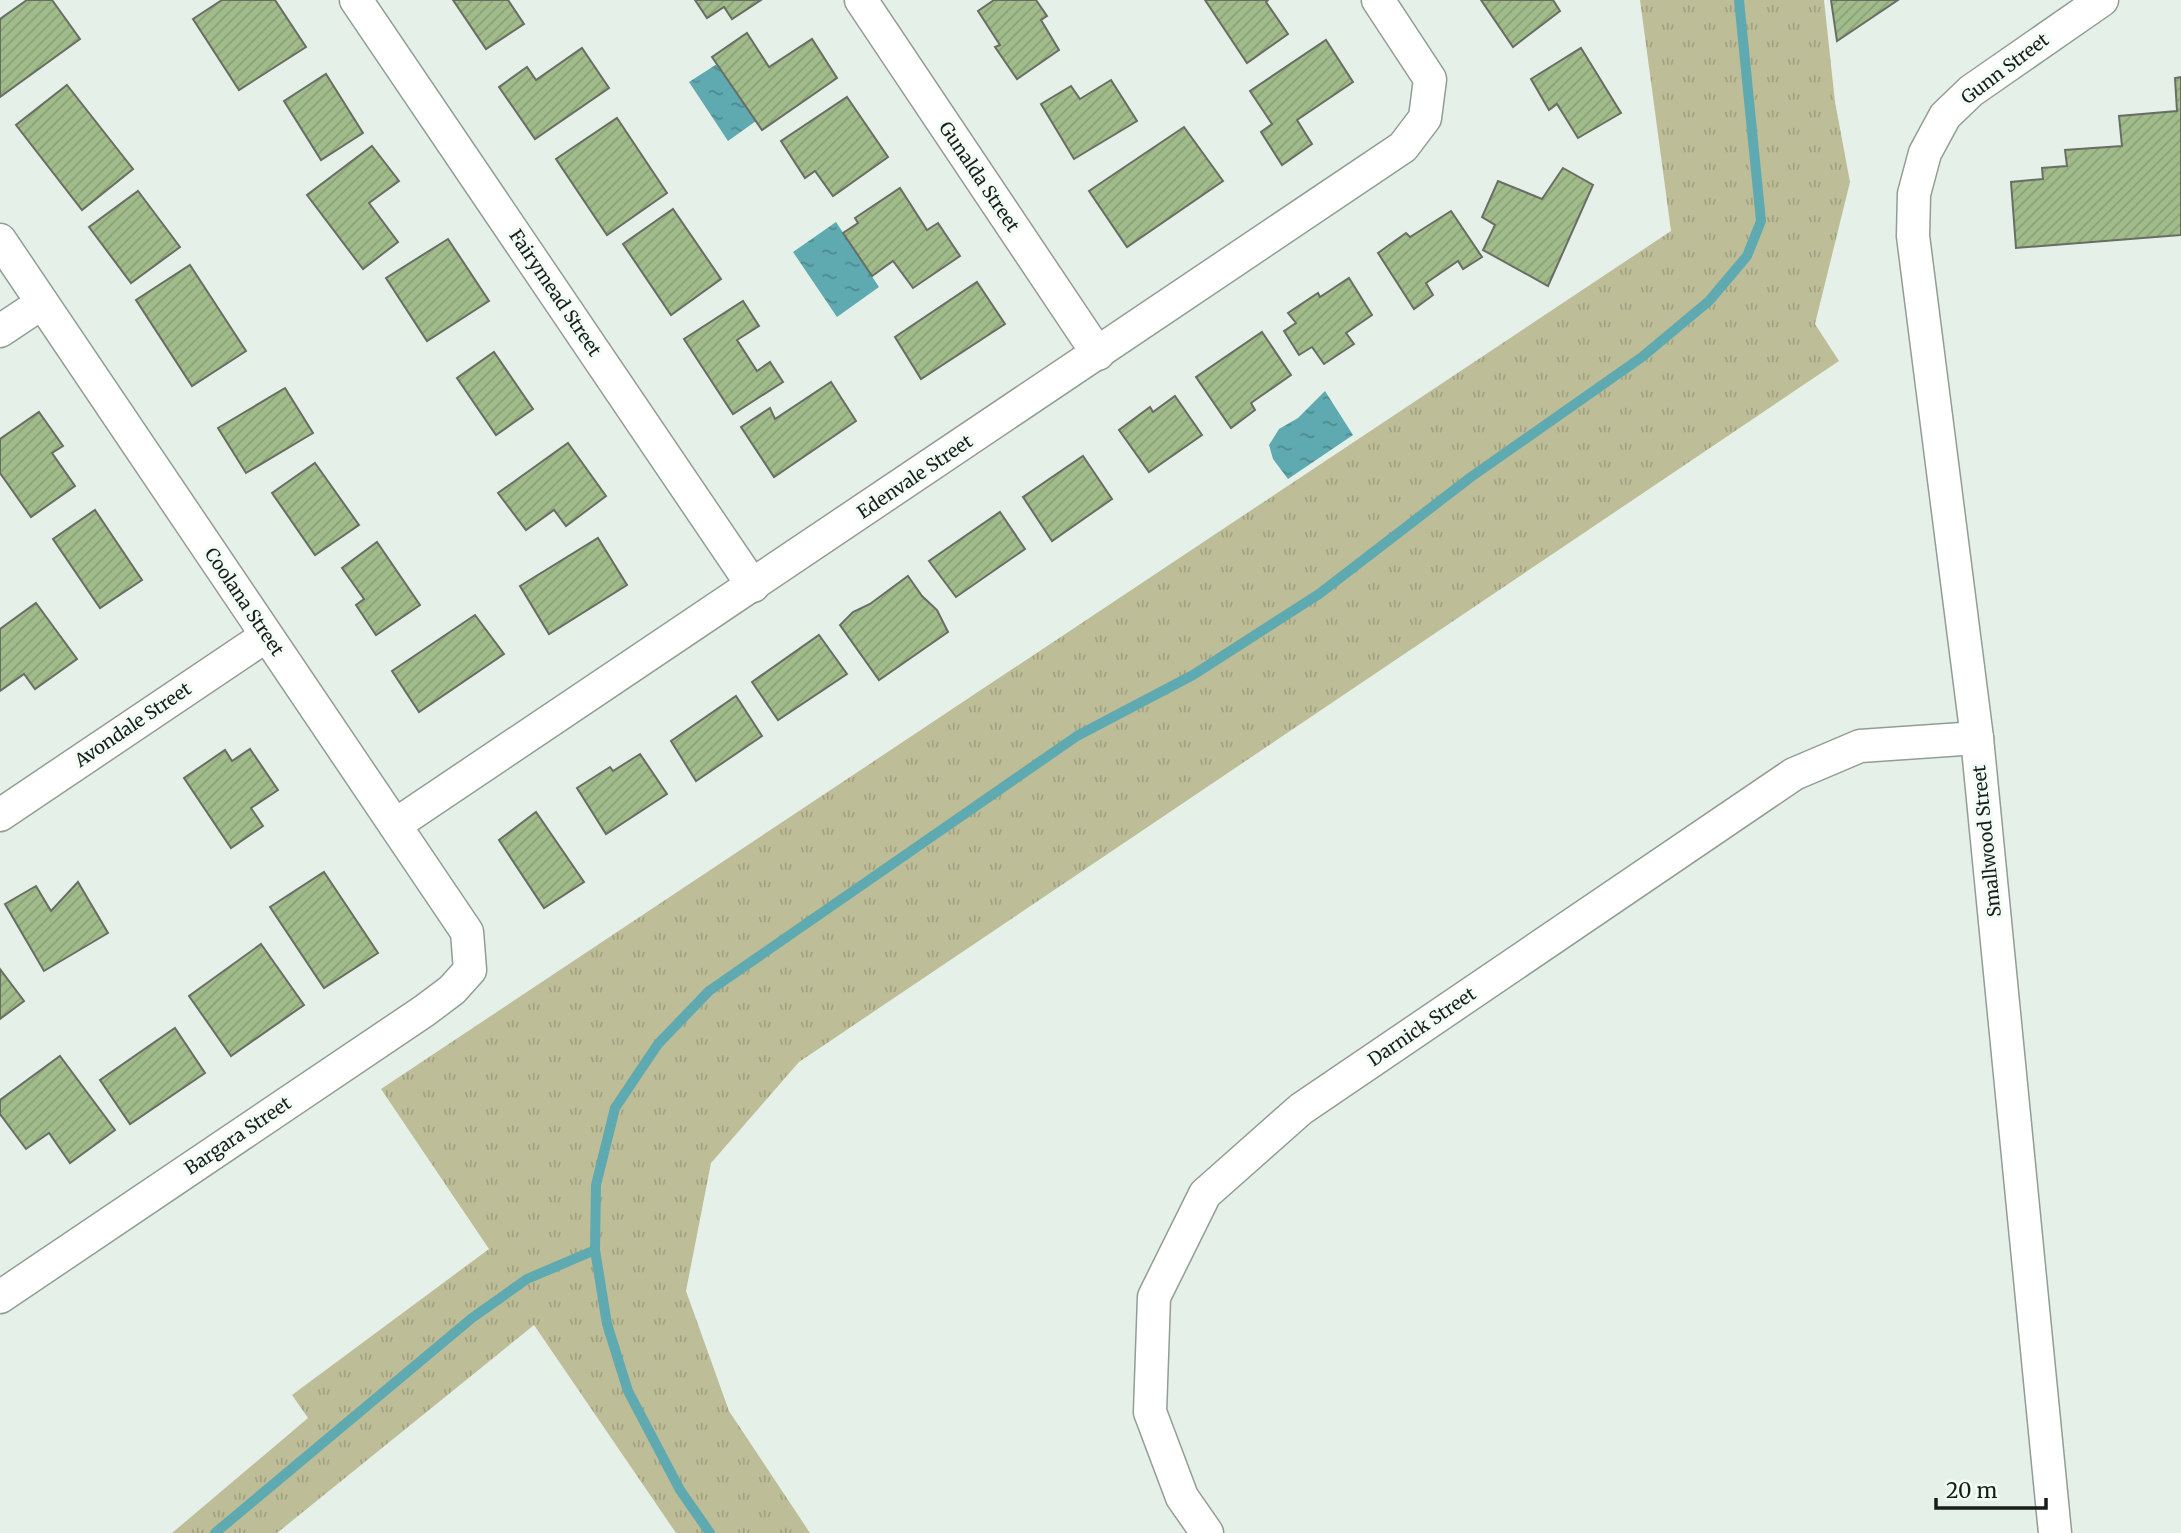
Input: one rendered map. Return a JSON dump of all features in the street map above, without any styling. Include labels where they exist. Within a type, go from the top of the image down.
[{"type":"street","name":"Fairymead Street","points":[[356,0],[753,586]]},
{"type":"street","name":"Gunalda Street","points":[[860,0],[1098,354]]},
{"type":"street","name":"Edenvale Street","points":[[395,825],[1403,147],[1425,118],[1430,79],[1378,0]]},
{"type":"street","name":"Gunn Street","points":[[1925,153],[1945,116],[1971,91],[2102,0]]},
{"type":"street","name":"Smallwood Street","points":[[1925,153],[1914,194],[1913,236],[1977,738],[2055,1533]]},
{"type":"street","name":"Coolana Street","points":[[0,240],[467,932],[470,970]]},
{"type":"street","points":[[0,331],[41,303]]},
{"type":"street","name":"Avondale Street","points":[[0,815],[266,636]]},
{"type":"street","name":"Darnick Street","points":[[1207,1533],[1182,1496],[1150,1412],[1154,1297],[1205,1194],[1301,1109],[1794,774],[1860,746],[1977,738]]},
{"type":"street","name":"Bargara Street","points":[[0,1297],[424,1011],[452,990],[470,970]]},
{"type":"green space","points":[[1640,0],[1824,0],[1835,102],[1850,182],[1815,324],[1839,361],[799,1062],[711,1163],[686,1291],[729,1411],[810,1533],[676,1533],[534,1325],[277,1533],[172,1533],[308,1418],[292,1395],[489,1249],[381,1089],[1671,231]]},
{"type":"water","points":[[717,64],[756,121],[728,141],[689,82]]},
{"type":"water","points":[[836,222],[879,287],[837,317],[793,252]]},
{"type":"water","points":[[1325,391],[1353,435],[1288,479],[1273,459],[1269,445],[1279,429],[1298,418]]},
{"type":"building","points":[[27,0],[52,0],[80,39],[0,97],[0,19]]},
{"type":"building","points":[[222,0],[275,0],[306,47],[239,90],[193,19]]},
{"type":"building","points":[[453,0],[508,0],[524,24],[486,49]]},
{"type":"building","points":[[695,0],[761,0],[732,19],[724,7],[707,18]]},
{"type":"building","points":[[994,0],[1036,0],[1047,16],[1041,20],[1059,50],[1017,79],[995,47],[1000,45],[978,11]]},
{"type":"building","points":[[1205,0],[1268,0],[1266,2],[1288,34],[1247,63]]},
{"type":"building","points":[[1481,0],[1553,0],[1560,11],[1513,47]]},
{"type":"building","points":[[1831,0],[1898,0],[1837,41]]},
{"type":"building","points":[[747,33],[769,67],[812,39],[837,78],[762,130],[712,57]]},
{"type":"building","points":[[1326,40],[1353,82],[1297,120],[1312,144],[1282,165],[1261,132],[1272,124],[1250,91]]},
{"type":"building","points":[[582,48],[609,88],[535,139],[499,87],[527,67],[536,80]]},
{"type":"building","points":[[1581,48],[1621,113],[1578,138],[1557,104],[1549,110],[1531,79]]},
{"type":"building","points":[[326,74],[363,133],[321,160],[284,101]]},
{"type":"building","points":[[2181,77],[2181,235],[2016,248],[2011,182],[2043,179],[2042,168],[2067,166],[2065,150],[2122,146],[2119,116],[2177,111],[2175,78]]},
{"type":"building","points":[[1111,80],[1137,121],[1074,159],[1041,104],[1071,86],[1080,99]]},
{"type":"building","points":[[67,85],[133,169],[82,210],[16,125]]},
{"type":"building","points":[[847,97],[888,157],[833,196],[815,171],[805,178],[781,141]]},
{"type":"building","points":[[617,118],[667,193],[607,235],[556,159]]},
{"type":"building","points":[[1184,127],[1223,181],[1127,247],[1089,191]]},
{"type":"building","points":[[372,146],[399,181],[369,203],[398,242],[363,269],[307,195]]},
{"type":"building","points":[[1563,168],[1593,185],[1548,286],[1483,250],[1495,225],[1482,217],[1498,181],[1542,199]]},
{"type":"building","points":[[900,188],[927,230],[938,223],[960,256],[913,288],[893,261],[872,276],[843,233],[858,223],[855,218]]},
{"type":"building","points":[[138,191],[180,247],[131,283],[89,227]]},
{"type":"building","points":[[673,209],[721,279],[671,315],[623,244]]},
{"type":"building","points":[[1451,211],[1482,257],[1463,269],[1458,261],[1426,283],[1433,295],[1414,309],[1378,253],[1406,233],[1410,237]]},
{"type":"building","points":[[448,239],[489,301],[427,341],[386,278]]},
{"type":"building","points":[[190,265],[246,351],[192,386],[136,300]]},
{"type":"building","points":[[1349,278],[1372,315],[1346,333],[1354,344],[1324,364],[1312,347],[1299,355],[1284,331],[1296,323],[1288,313],[1318,293],[1320,297]]},
{"type":"building","points":[[977,282],[1005,324],[921,379],[895,337]]},
{"type":"building","points":[[743,301],[759,326],[737,340],[757,371],[770,362],[783,382],[733,414],[684,339]]},
{"type":"building","points":[[1262,332],[1291,375],[1251,403],[1255,410],[1231,428],[1196,377]]},
{"type":"building","points":[[494,352],[533,409],[496,435],[457,378]]},
{"type":"building","points":[[831,382],[856,421],[774,477],[741,427],[770,408],[775,419]]},
{"type":"building","points":[[285,388],[313,433],[246,473],[218,428]]},
{"type":"building","points":[[1175,396],[1202,435],[1149,472],[1119,430],[1150,407],[1153,412]]},
{"type":"building","points":[[39,412],[63,446],[52,453],[75,486],[31,517],[0,473],[0,439]]},
{"type":"building","points":[[568,443],[606,496],[566,526],[554,510],[526,530],[498,493]]},
{"type":"building","points":[[1083,456],[1112,499],[1052,541],[1023,497]]},
{"type":"building","points":[[315,463],[359,525],[315,555],[272,493]]},
{"type":"building","points":[[95,510],[142,580],[100,608],[53,539]]},
{"type":"building","points":[[1000,512],[1025,549],[956,597],[929,561]]},
{"type":"building","points":[[598,538],[627,585],[549,634],[520,586]]},
{"type":"building","points":[[377,542],[420,605],[376,635],[356,605],[364,599],[342,568]]},
{"type":"building","points":[[908,576],[922,596],[937,610],[948,632],[879,680],[840,625],[853,612],[870,604]]},
{"type":"building","points":[[36,603],[77,659],[35,689],[24,674],[0,691],[0,629]]},
{"type":"building","points":[[475,615],[504,654],[419,712],[392,671]]},
{"type":"building","points":[[819,635],[847,674],[778,720],[752,682]]},
{"type":"building","points":[[736,696],[762,736],[696,781],[671,741]]},
{"type":"building","points":[[250,749],[278,790],[251,808],[263,826],[231,848],[184,778],[225,750],[232,761]]},
{"type":"building","points":[[640,754],[667,794],[606,834],[577,788],[610,767],[613,771]]},
{"type":"building","points":[[536,812],[584,882],[544,908],[499,840]]},
{"type":"building","points":[[324,872],[378,953],[324,988],[270,907]]},
{"type":"building","points":[[78,882],[108,933],[44,971],[5,904],[36,886],[51,911]]},
{"type":"building","points":[[261,944],[304,1005],[231,1056],[189,996]]},
{"type":"building","points":[[0,969],[24,1001],[0,1019]]},
{"type":"building","points":[[175,1028],[205,1073],[130,1124],[100,1080]]},
{"type":"building","points":[[60,1056],[115,1130],[70,1163],[49,1133],[26,1149],[0,1114],[0,1100]]},
{"type":"waterway","points":[[710,1533],[680,1490],[628,1391],[607,1324],[595,1250],[596,1185],[615,1108],[658,1044],[709,991],[1077,736],[1193,675],[1319,594],[1471,477],[1642,357],[1709,301],[1747,256],[1761,221],[1739,0]]},
{"type":"waterway","points":[[215,1533],[472,1318],[527,1279],[595,1250]]}]
